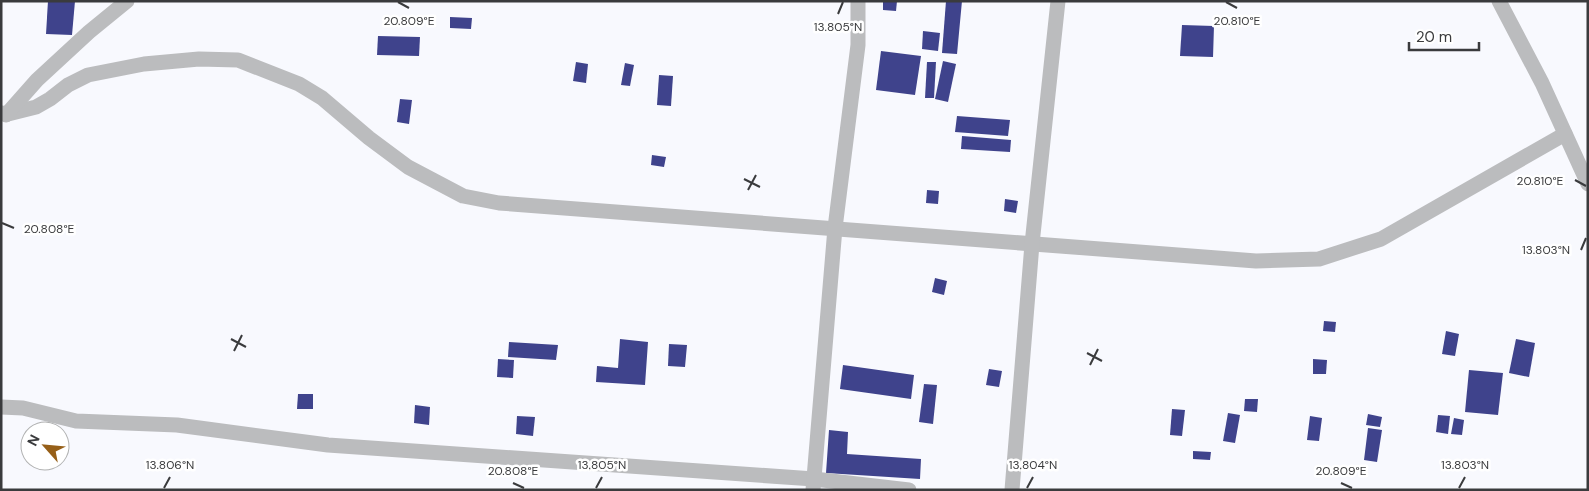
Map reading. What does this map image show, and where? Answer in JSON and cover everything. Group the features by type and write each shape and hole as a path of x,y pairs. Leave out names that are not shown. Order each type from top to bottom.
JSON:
{"street":[{"path":"3,115 37,80 89,32 127,1"},
{"path":"814,484 835,228 858,45 858,1"},
{"path":"1012,490 1032,244 1058,1"},
{"path":"1499,1 1542,83 1588,184"},
{"path":"3,115 36,107 68,85 88,75 144,64 199,59 238,60 292,81 322,98 368,138 408,166 463,196 499,203 1256,261 1319,259 1381,239 1565,134"},
{"path":"1,407 23,408 76,421 178,425 328,445 909,490"}],"building":[{"path":"48,1 75,1 72,35 46,34"},
{"path":"883,1 897,1 896,11 883,10"},
{"path":"946,1 962,1 957,54 942,53"},
{"path":"450,17 472,18 471,29 450,28"},
{"path":"1182,25 1214,26 1213,57 1180,56"},
{"path":"923,31 940,33 938,51 922,49"},
{"path":"378,36 420,37 419,56 377,55"},
{"path":"881,51 921,56 915,95 876,90"},
{"path":"943,61 956,64 948,102 935,99"},
{"path":"576,62 588,64 586,83 573,81"},
{"path":"927,62 936,62 934,98 925,98"},
{"path":"625,63 634,65 630,86 621,85"},
{"path":"659,75 673,76 671,106 657,105"},
{"path":"400,99 412,100 409,124 397,122"},
{"path":"957,116 1010,120 1008,136 955,132"},
{"path":"962,136 1011,140 1010,152 961,149"},
{"path":"652,155 666,157 664,167 651,165"},
{"path":"927,190 939,191 938,204 926,203"},
{"path":"1005,199 1018,201 1016,213 1004,211"},
{"path":"935,278 947,281 944,295 932,292"},
{"path":"1324,321 1336,322 1335,332 1323,331"},
{"path":"1446,331 1459,334 1455,356 1442,354"},
{"path":"620,339 648,342 645,385 596,382 597,366 618,368"},
{"path":"1516,339 1535,343 1529,377 1509,373"},
{"path":"509,342 558,345 556,360 508,357"},
{"path":"669,344 687,345 685,367 668,366"},
{"path":"498,359 514,360 513,378 497,377"},
{"path":"1313,359 1327,360 1326,374 1313,374"},
{"path":"843,365 914,375 911,399 840,389"},
{"path":"989,369 1002,371 999,387 986,385"},
{"path":"1469,370 1503,373 1498,415 1465,412"},
{"path":"924,384 937,385 933,424 919,422"},
{"path":"298,394 313,394 313,409 297,409"},
{"path":"1245,399 1258,399 1257,412 1244,411"},
{"path":"415,405 430,407 429,425 414,423"},
{"path":"1172,409 1185,410 1182,436 1170,435"},
{"path":"1228,413 1240,415 1235,443 1223,441"},
{"path":"1368,414 1382,417 1380,427 1366,425"},
{"path":"1438,415 1450,416 1448,434 1436,432"},
{"path":"517,416 535,417 533,436 516,434"},
{"path":"1310,416 1322,418 1319,441 1307,440"},
{"path":"1454,418 1464,420 1462,435 1451,434"},
{"path":"1368,428 1382,430 1377,462 1364,460"},
{"path":"829,430 848,432 847,454 921,459 920,479 826,473"},
{"path":"1193,451 1211,452 1210,460 1193,459"}]}
